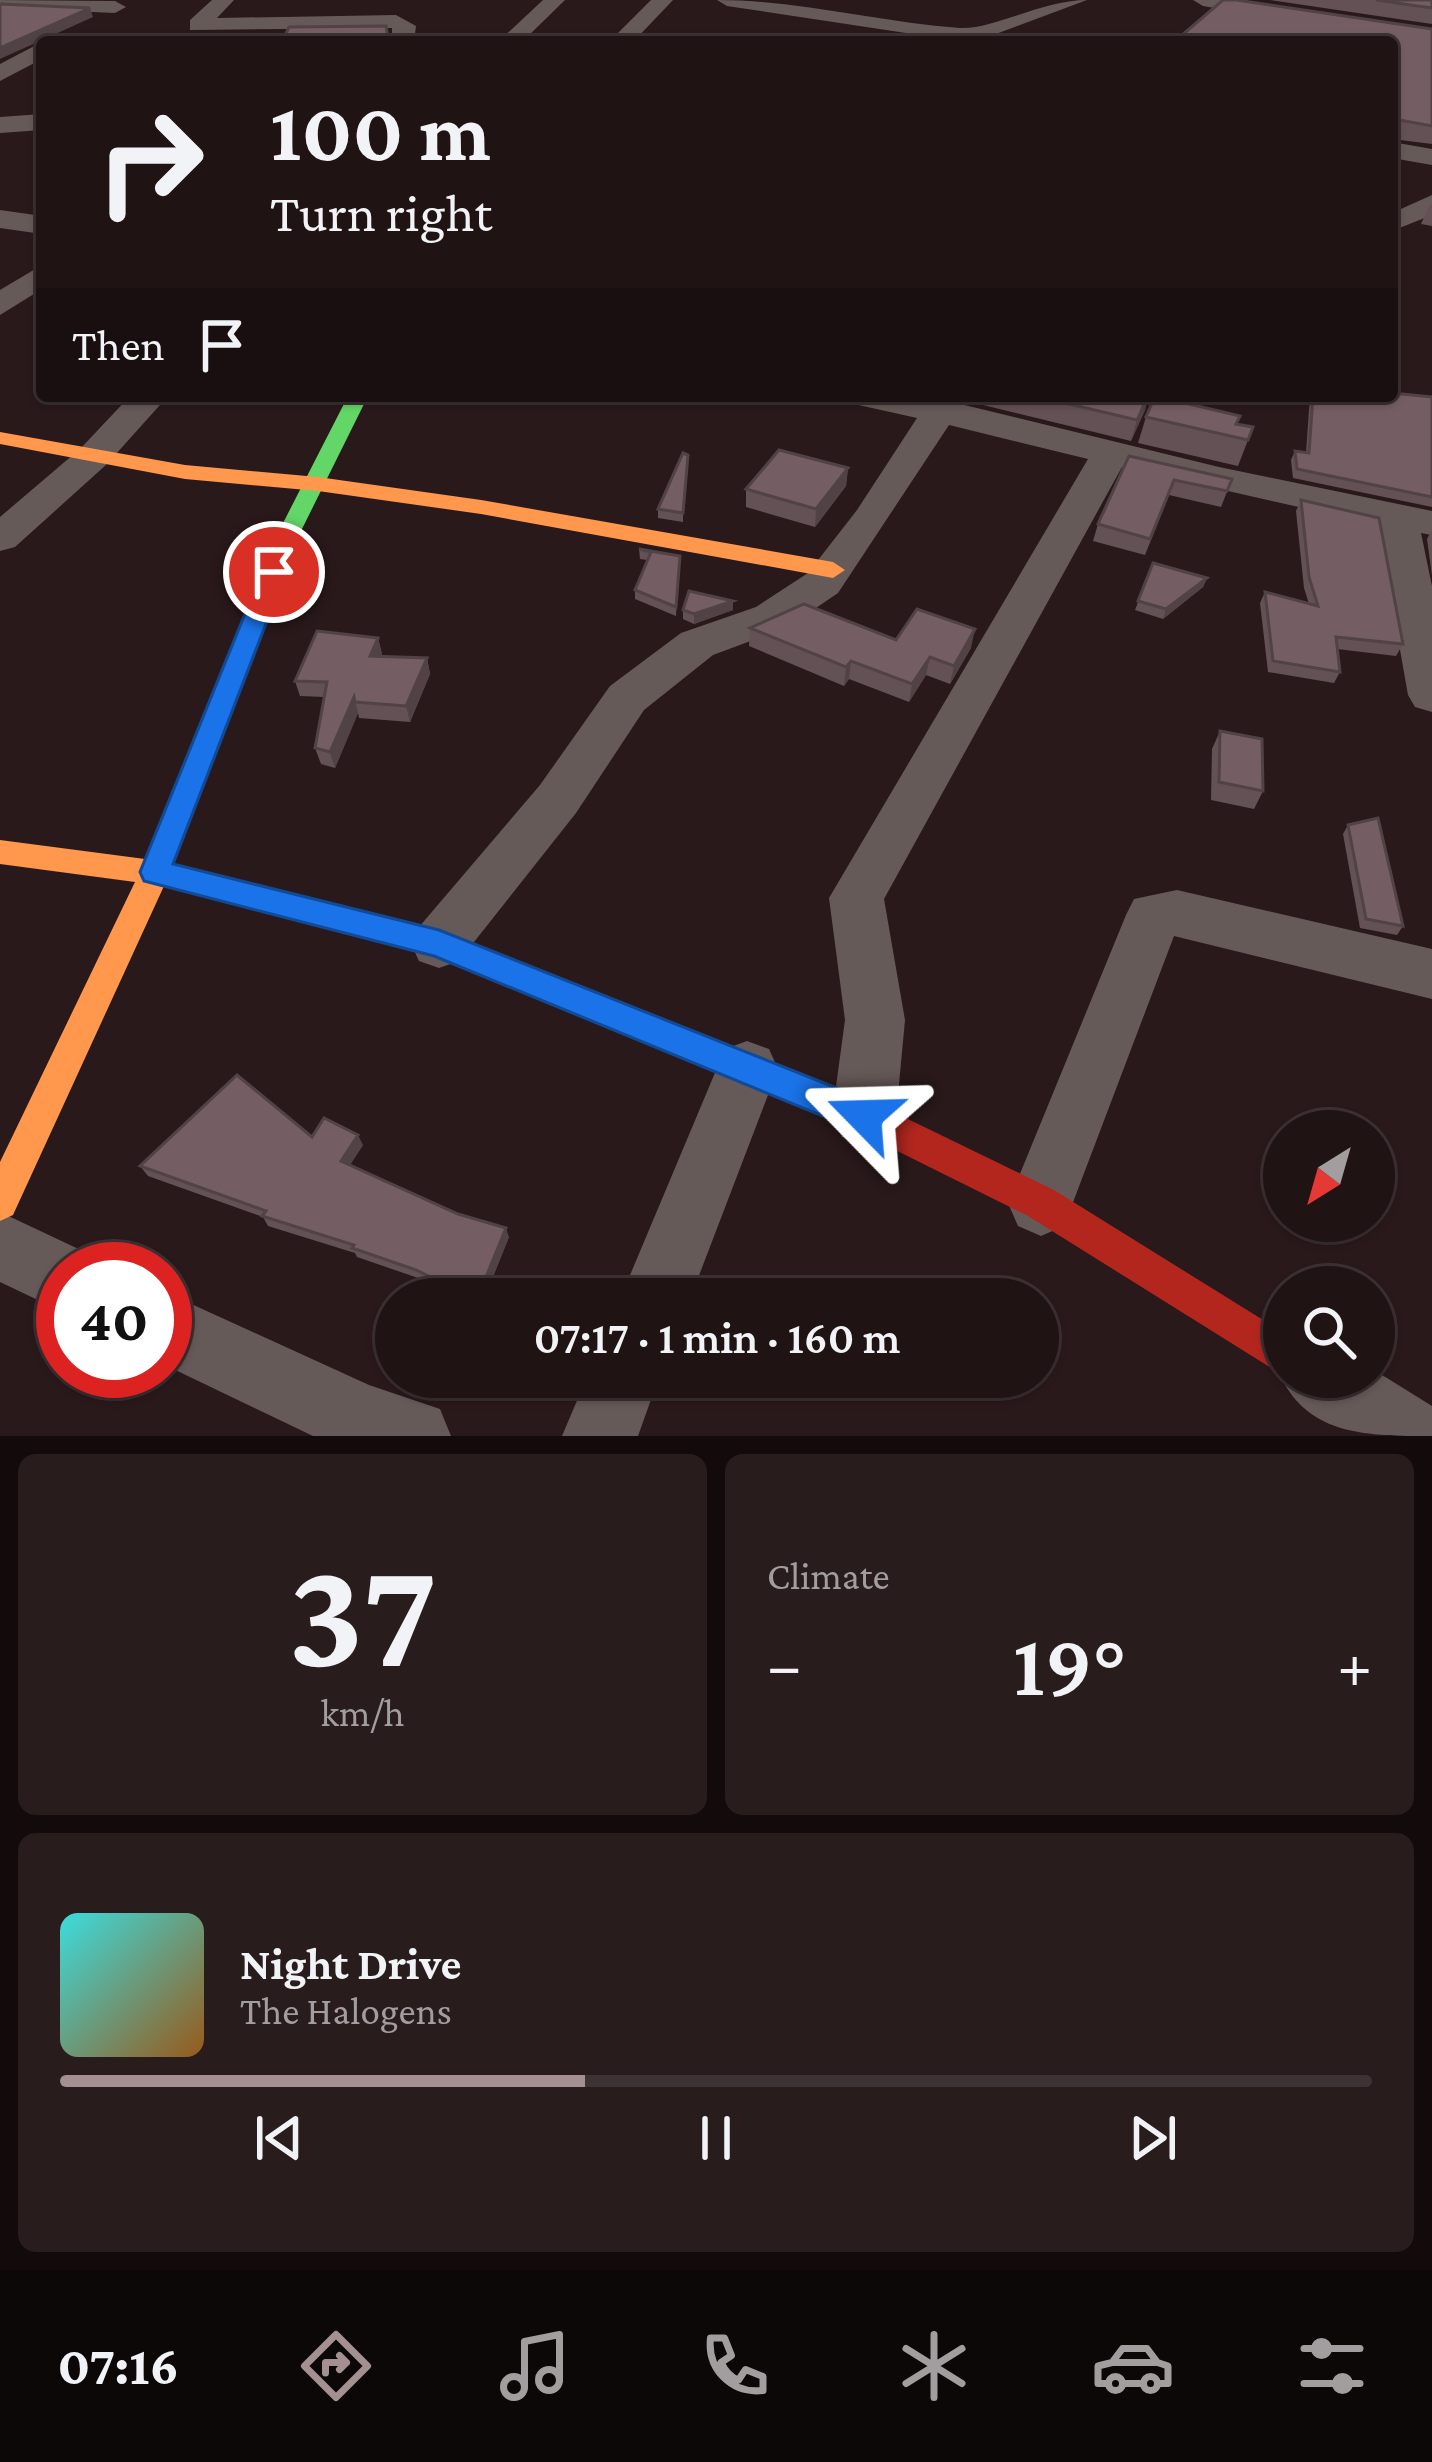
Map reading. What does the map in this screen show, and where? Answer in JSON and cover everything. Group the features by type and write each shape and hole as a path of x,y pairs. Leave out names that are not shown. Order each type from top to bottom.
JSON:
{"street":[{"path":"224,0 198,25 395,21 405,26 404,36"},
{"path":"279,36 305,0"},
{"path":"516,36 556,0"},
{"path":"626,36 663,0"},
{"path":"728,0 941,36"},
{"path":"1203,0 1309,17"},
{"path":"967,36 1063,1"},
{"path":"0,2 121,4"},
{"path":"0,17 30,2"},
{"path":"65,36 121,4"},
{"path":"0,74 36,53"},
{"path":"0,124 36,122"},
{"path":"1398,151 1432,157"},
{"path":"1398,221 1432,204"},
{"path":"0,220 36,224"},
{"path":"0,304 24,278"},
{"path":"0,538 94,456 144,402"},
{"path":"0,1202 155,872 291,529 318,484 355,402"},
{"path":"1007,425 1030,402"},
{"path":"439,944 558,799 627,698 697,644 772,617 823,583 873,516 929,404 1246,488 1414,520 1432,695"},
{"path":"0,438 184,472 318,484 481,507 832,570"},
{"path":"864,1116 875,1020 856,898 1112,451"},
{"path":"0,852 155,872 439,944 864,1116 1041,1203 1263,1343"},
{"path":"1041,1203 1154,915 1177,913 1432,974"},
{"path":"663,1278 748,1069"},
{"path":"0,1246 36,1264"},
{"path":"192,1341 361,1420 413,1436"},
{"path":"600,1436 615,1398"},
{"path":"1350,1398 1411,1436"}],"building":[{"path":"1223,0 1432,29 1432,126 1398,121 1398,36 1181,36"},
{"path":"1376,0 1432,0 1432,8"},
{"path":"0,4 90,8 0,48"},
{"path":"386,26 388,36 285,36 289,27"},
{"path":"1398,394 1432,397 1432,497 1297,469 1295,451 1309,453 1313,402 1398,402"},
{"path":"1060,402 1145,402 1137,420"},
{"path":"1152,402 1180,402 1240,416 1236,424 1253,427 1248,440 1146,417"},
{"path":"779,450 848,468 816,509 746,489"},
{"path":"683,453 688,455 683,513 658,509"},
{"path":"1129,456 1232,479 1227,491 1174,480 1150,539 1098,524"},
{"path":"1301,500 1379,518 1403,644 1336,637 1340,672 1273,661 1265,592 1318,606 1309,577"},
{"path":"639,549 680,556 676,607 635,590 651,552"},
{"path":"1153,563 1207,578 1166,609 1138,601"},
{"path":"689,591 733,601 694,614 683,610"},
{"path":"804,604 896,640 917,609 975,629 954,666 930,657 912,684 851,661 846,667 750,628"},
{"path":"317,631 378,638 370,656 427,658 406,706 355,702 354,697 330,752 315,748 327,682 295,681"},
{"path":"1220,731 1262,739 1263,791 1219,782"},
{"path":"1378,818 1403,926 1366,919 1348,825"},
{"path":"237,1075 312,1137 324,1118 358,1135 341,1161 458,1214 506,1228 486,1278 433,1278 140,1166"}],"traffic: fast":[{"path":"259,610 291,529 355,402"}],"traffic: slow":[{"path":"0,438 185,472 318,484 481,507 833,570"},
{"path":"0,1202 155,872 259,610"},
{"path":"0,852 155,872 439,944 663,1035"}],"traffic: jam":[{"path":"663,1035 864,1116 1041,1203 1263,1343"}],"route":[{"path":"274,572 155,872 439,944 864,1116"}]}
